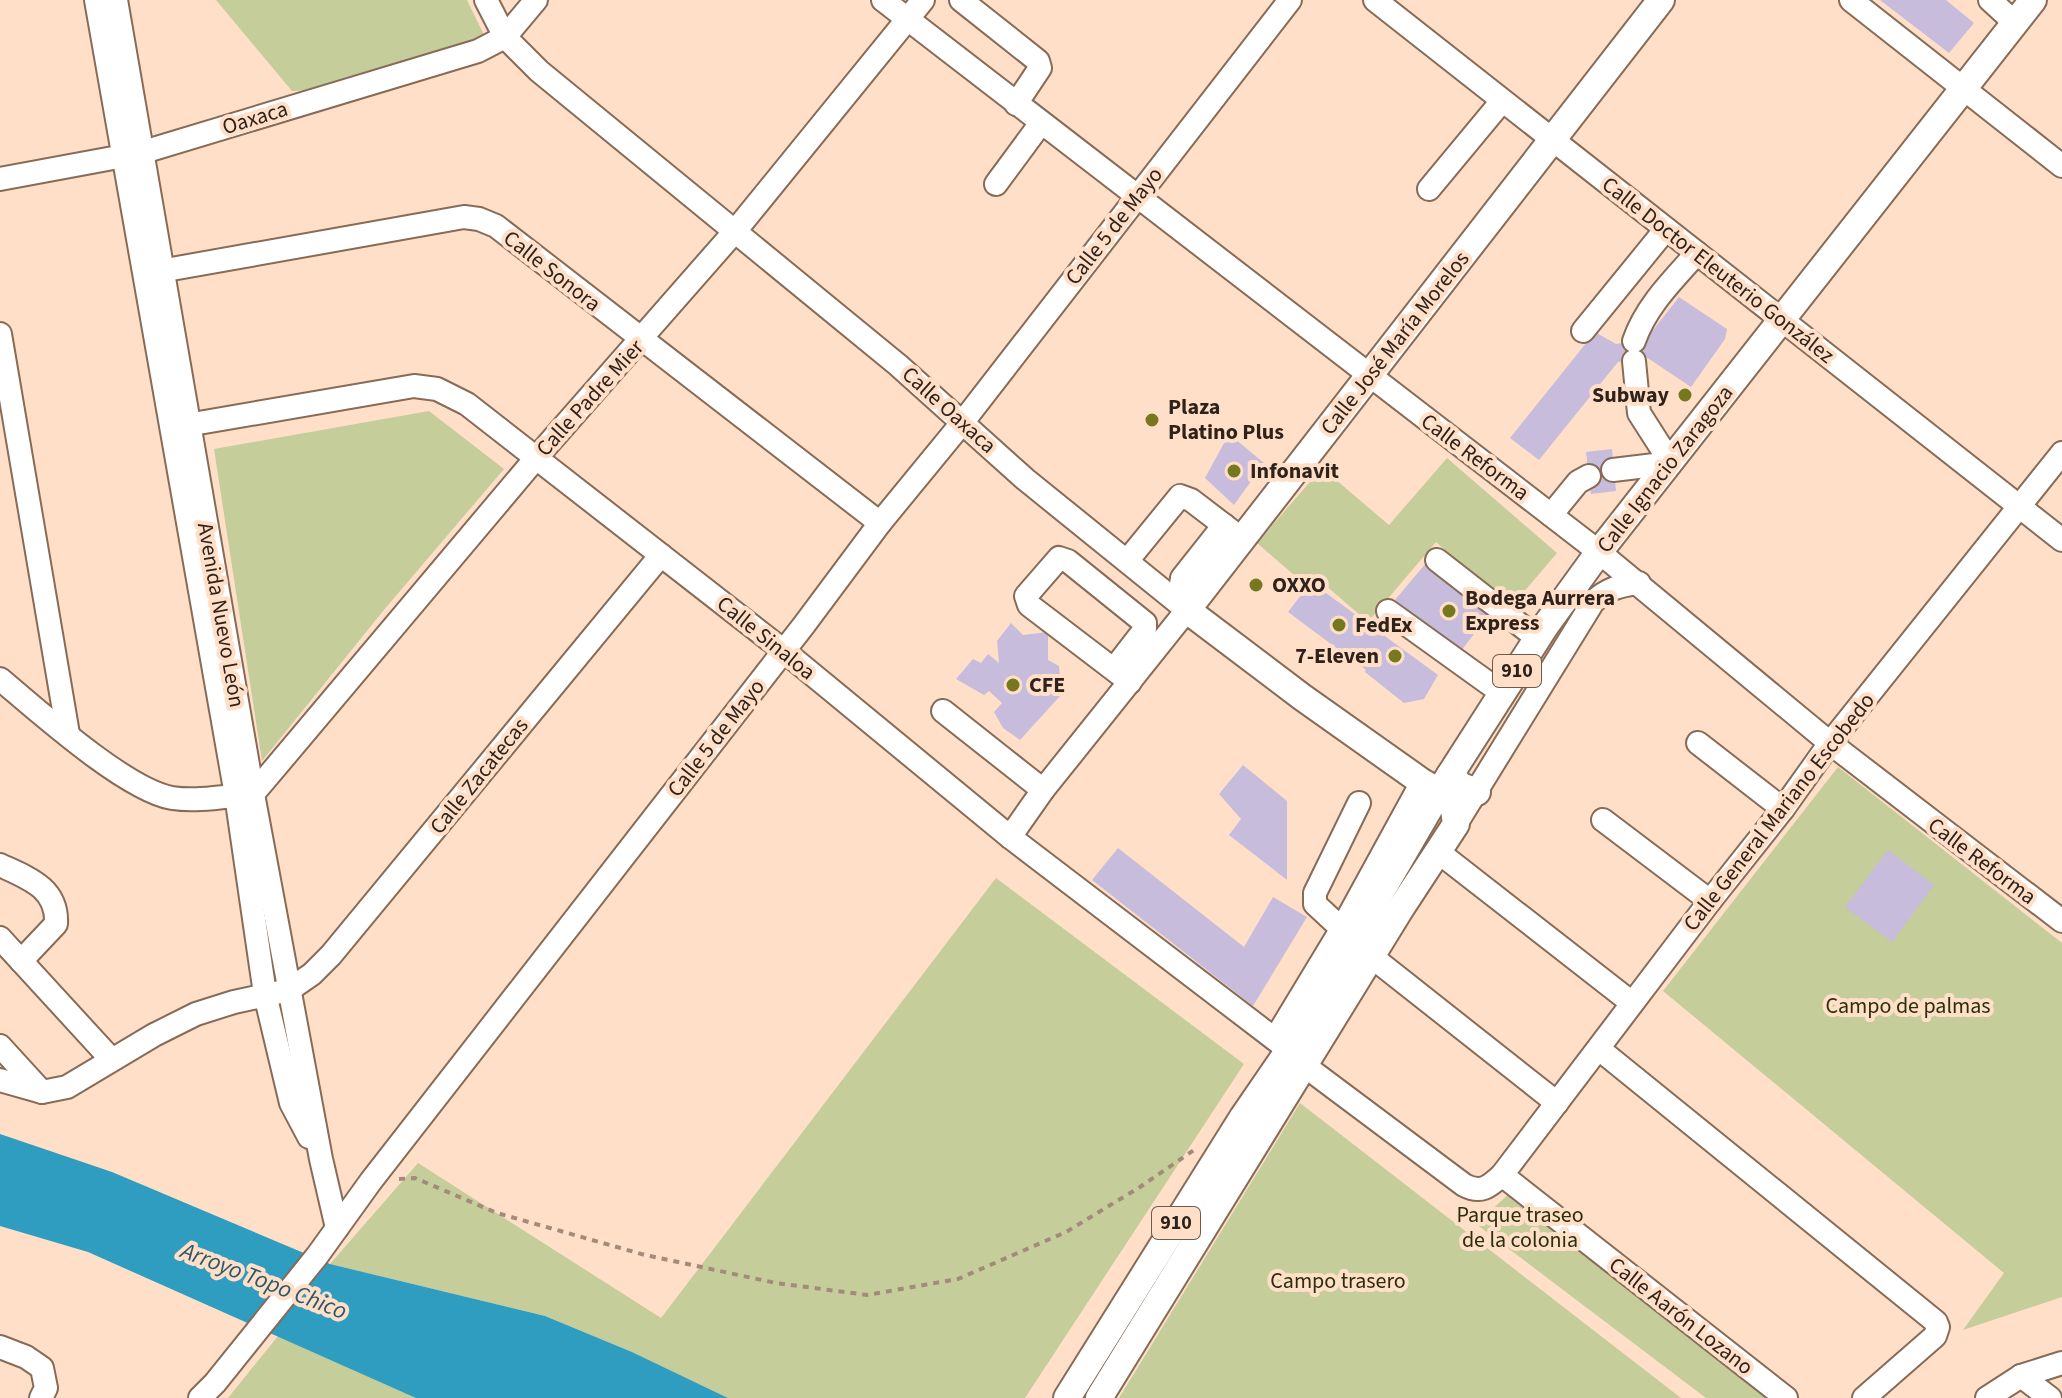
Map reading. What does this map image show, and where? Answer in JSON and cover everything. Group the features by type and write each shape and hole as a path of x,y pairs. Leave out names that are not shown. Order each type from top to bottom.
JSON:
{"main road":[{"name":"Calle José María Morelos","path":"1187,610 1233,532 1370,377 1661,0"},
{"name":"Calle Ignacio Zaragoza","path":"1290,1052 1346,935 1437,783 1502,693 1537,638 1599,552 2033,0"},
{"name":"Calle Oaxaca","path":"1187,610 1437,783 1477,792"},
{"path":"1437,783 1453,803 1456,824"},
{"name":"Calle Ignacio Zaragoza","path":"1372,957 1456,824"},
{"name":"910","path":"1067,1398 1243,1117 1290,1052 1372,957"},
{"name":"910","path":"1099,1398 1290,1052"}],"street":[{"path":"96,0 111,32"},
{"name":"Avenida Nuevo León","path":"116,0 111,32 244,794 289,990 337,1228"},
{"name":"Calle Oaxaca","path":"486,0 505,37 539,71 736,230 1187,610"},
{"path":"505,37 536,0"},
{"name":"Calle Reforma","path":"883,0 1639,583 1830,743 2062,921"},
{"name":"Calle Padre Mier","path":"244,794 736,230 923,0"},
{"path":"961,0 1038,61 1040,68 1016,104"},
{"name":"Calle 5 de Mayo","path":"200,1398 317,1256 371,1181 880,523 962,423 1290,0"},
{"name":"Calle Doctor Eleuterio González","path":"1375,0 2062,540"},
{"path":"1851,0 2062,166"},
{"path":"1990,0 2015,23"},
{"name":"Oaxaca","path":"0,179 132,154 478,51 505,37"},
{"path":"1429,189 1502,101"},
{"path":"996,184 1041,123"},
{"name":"Calle Sonora","path":"153,272 464,217 479,219 496,226 880,523"},
{"path":"1583,331 1666,229"},
{"path":"1613,470 1671,463 1639,413 1634,351 1640,322 1697,253"},
{"path":"0,336 68,734"},
{"name":"Calle Sinaloa","path":"182,429 423,386 437,389 467,404 784,651 1010,837 1290,1052"},
{"name":"Calle General Mariano Escobedo","path":"1502,1175 1783,809 1830,743 2062,453"},
{"path":"1551,515 1567,494 1589,476"},
{"path":"1119,601 1180,496 1191,500 1233,532"},
{"path":"1068,561 1092,533"},
{"name":"Calle Zacatecas","path":"289,990 312,974 331,955 661,555"},
{"path":"1059,558 1068,561 1142,619 1145,629 1122,675 1026,601 1026,596 1054,561 1059,558"},
{"path":"1437,560 1537,638"},
{"name":"Calle Ignacio Zaragoza","path":"1456,824 1593,602 1603,592 1615,587 1639,583"},
{"name":"Calle José María Morelos","path":"1010,837 1122,675 1187,610"},
{"path":"1388,611 1502,693"},
{"path":"804,625 801,650 814,676"},
{"path":"0,679 145,790 173,798 244,794 265,994 291,1103 321,1159"},
{"path":"943,711 1043,790"},
{"path":"1698,743 1783,809"},
{"path":"1359,803 1313,899 1323,914 1372,957 1557,1103"},
{"path":"1603,820 1710,901"},
{"path":"1437,851 1632,1003"},
{"path":"0,865 39,884 53,902 57,913 56,924 21,961"},
{"path":"0,938 111,1059"},
{"path":"0,1080 42,1092 67,1087 111,1059 196,1014 289,990"},
{"path":"0,1046 42,1092"},
{"path":"1599,1049 1932,1318 1938,1327 1935,1336 1864,1398"},
{"path":"1290,1052 1464,1185 1482,1190 1502,1175"},
{"name":"Calle Aarón Lozano","path":"1502,1175 1786,1398"},
{"path":"0,1347 26,1357 42,1368 46,1388 41,1398"},
{"path":"1987,1398 2021,1376 2062,1363"},
{"path":"2021,1376 2050,1398"}],"path":[{"path":"371,1181 415,1178 497,1213 645,1255 776,1283 867,1295 958,1279 1066,1232 1206,1142"}],"green space":[{"path":"216,0 467,0 484,35 476,45 309,90 292,91"},
{"path":"429,411 504,469 383,611 262,761 214,449"},
{"path":"1447,458 1557,553 1511,607 1436,542 1368,622 1317,578 1302,582 1257,543 1322,468 1389,525"},
{"name":"Campo de palmas","path":"1838,767 2062,943 2062,1297 1963,1330 2004,1273 1663,991"},
{"path":"996,878 1244,1064 1025,1398 728,1398 632,1352 545,1316 330,1264 418,1163 661,1318"},
{"name":"Campo trasero","path":"1300,1103 1681,1398 1119,1398"},
{"name":"Parque traseo de la colonia","path":"1512,1191 1766,1398 1706,1398 1476,1224"},
{"path":"278,1336 427,1398 228,1398"}],"water":[{"name":"Arroyo Topo Chico","path":"0,1134 112,1172 330,1264 545,1316 632,1352 728,1398 416,1398 88,1252 0,1226"}],"building":[{"path":"1880,0 1946,0 1974,23 1949,53"},
{"path":"1679,297 1727,329 1725,339 1691,387 1646,357 1618,362 1539,460 1510,438 1595,332 1616,344 1646,339"},
{"name":"Infonavit","path":"1229,434 1264,463 1234,505 1205,478"},
{"path":"1612,449 1616,491 1591,494 1586,452"},
{"name":"Bodega Aurrera Express","path":"1426,563 1505,623 1495,632 1483,622 1461,651 1395,600"},
{"path":"1311,582 1438,675 1424,699 1404,703 1366,670 1288,612"},
{"name":"CFE","path":"1011,623 1023,635 1048,632 1048,660 1059,666 1061,695 1020,740 1003,728 994,712 1002,703 989,691 984,695 956,679 973,659 981,663 988,654 999,663 997,641"},
{"path":"1243,765 1287,801 1287,880 1229,835 1241,819 1219,794"},
{"path":"1118,848 1244,947 1273,897 1307,917 1253,1006 1092,880"},
{"path":"1888,850 1934,885 1892,942 1845,907"}],"place":[{"name":"Subway","path":"1685,395"},
{"name":"Plaza Platino Plus","path":"1152,420"},
{"name":"Infonavit","path":"1234,471"},
{"name":"OXXO","path":"1256,585"},
{"name":"Bodega Aurrera Express","path":"1449,611"},
{"name":"FedEx","path":"1339,625"},
{"name":"7-Eleven","path":"1395,656"},
{"name":"CFE","path":"1013,685"}]}
